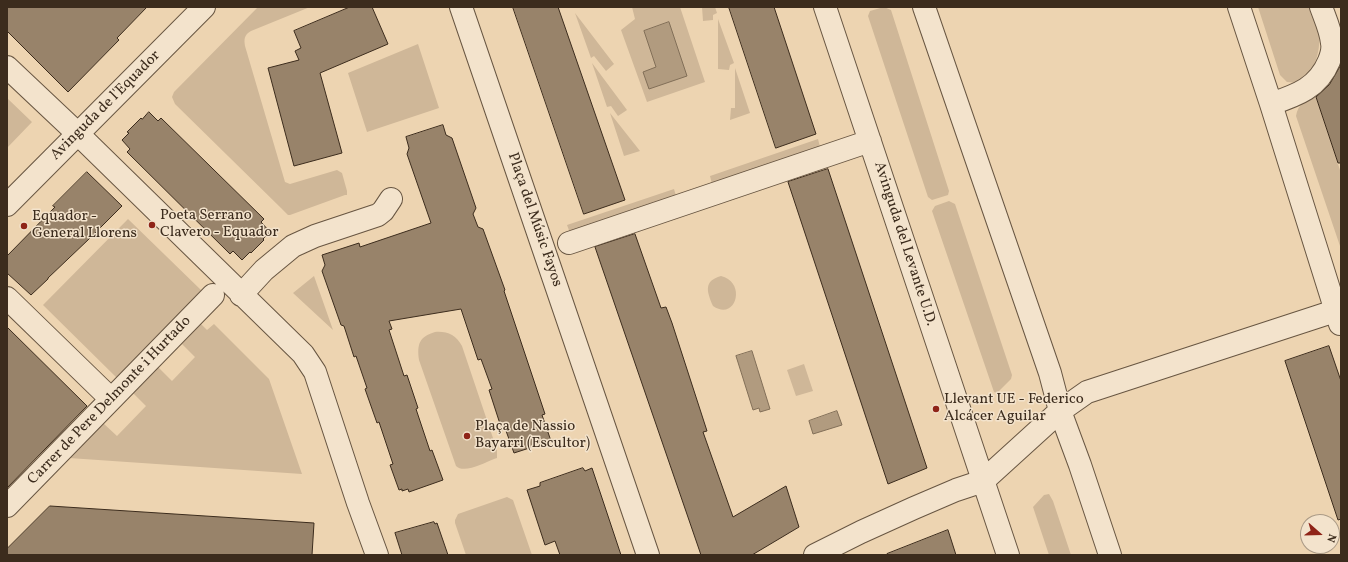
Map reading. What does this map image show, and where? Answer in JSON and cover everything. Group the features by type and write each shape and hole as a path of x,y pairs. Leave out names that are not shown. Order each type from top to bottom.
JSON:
{"street":[{"name":"Avinguda de l'Equador","path":"7,205 204,7"},
{"name":"Plaça del Músic Fayos","path":"461,7 648,555"},
{"name":"Avinguda del Levante U.D.","path":"825,7 1008,555"},
{"path":"924,7 1050,373 1060,411 1110,555"},
{"path":"815,555 861,532 956,490 983,481 1060,411 1087,392 1339,315 1239,7"},
{"path":"1271,104 1295,95 1312,86 1325,71 1337,42 1321,7"},
{"path":"7,67 78,134 302,354 315,372 358,503 377,555"},
{"path":"569,243 870,140"},
{"path":"241,295 264,270 293,246 315,236 378,215 383,211 391,199"},
{"name":"Carrer de Pere Delmonte i Hurtado","path":"7,506 213,295"},
{"path":"7,298 111,399"}],"shaded area":[{"path":"258,7 310,7 251,31 247,34 245,39 245,46 285,182 290,184 337,170 342,173 347,191 347,195 290,215 288,215 175,104 172,97 174,92"},
{"path":"632,7 680,7 705,82 647,102 621,30 635,19"},
{"path":"702,7 715,7 717,13 713,15 713,20 703,21"},
{"path":"884,7 891,10 949,191 948,195 932,200 928,197 868,16 870,11"},
{"path":"1258,7 1310,7 1315,16 1318,27 1319,48 1312,69 1302,79 1295,82 1287,82 1280,75"},
{"path":"575,13 614,64 606,71 594,56 591,58"},
{"path":"718,19 734,63 730,65 729,70 718,69"},
{"path":"669,22 687,76 649,89 643,72 656,67 644,31"},
{"path":"418,44 439,108 367,132 348,73"},
{"path":"592,63 627,110 618,116 611,106 607,107"},
{"path":"735,68 750,113 730,120 731,108 735,108"},
{"path":"1315,95 1341,173 1341,249 1296,116 1298,108 1305,101"},
{"path":"7,98 32,122 7,148"},
{"path":"610,113 640,151 624,156"},
{"path":"818,139 820,147 712,184 710,176"},
{"path":"674,189 676,196 570,233 567,225"},
{"path":"949,201 955,204 1012,375 1011,379 997,393 994,392 932,211 935,206"},
{"path":"128,219 202,291 117,378 43,305"},
{"path":"314,276 333,330 293,293"},
{"path":"721,276 729,280 734,285 736,292 732,305 728,309 721,310 713,306 708,288 711,281"},
{"path":"201,324 207,330 214,324 269,379 302,474 69,458 103,423 117,436 146,406 133,393 158,367 172,381 195,357 182,344"},
{"path":"435,332 451,334 462,346 497,450 497,458 474,467 464,469 456,466 419,360 418,350 420,342 425,336"},
{"path":"752,351 770,409 760,412 759,408 753,410 736,356"},
{"path":"804,364 813,391 796,396 787,370"},
{"path":"837,411 842,425 813,434 809,421"},
{"path":"1049,494 1053,501 1071,555 1049,555 1033,507 1044,495"},
{"path":"507,497 513,500 532,555 466,555 455,523 458,514"}],"building":[{"path":"7,7 147,7 117,38 119,40 68,92 7,31"},
{"path":"350,7 372,7 388,44 320,73 342,153 294,166 268,68 299,60 295,51 301,48 294,31"},
{"path":"513,7 558,7 625,200 584,214"},
{"path":"729,7 774,7 816,134 776,148"},
{"path":"1341,65 1341,163 1338,163 1316,97 1329,85"},
{"path":"149,112 158,121 161,118 264,219 261,222 270,232 251,253 250,252 242,260 233,251 230,254 127,152 130,149 122,140 129,133 127,132"},
{"path":"443,125 446,135 452,138 476,208 473,214 478,227 483,229 505,290 504,291 545,414 542,415 551,441 514,453 505,428 502,430 489,390 492,389 481,359 478,360 461,309 389,321 392,329 389,330 404,376 407,375 418,408 416,409 430,451 432,450 443,480 409,492 408,489 402,491 402,489 399,490 390,465 393,464 379,422 377,423 365,389 367,388 356,356 354,357 344,326 341,325 322,271 325,265 322,255 359,243 360,247 431,223 407,154 409,148 406,137"},
{"path":"828,169 927,468 888,484 788,182"},
{"path":"87,172 122,206 31,295 7,273 7,256"},
{"path":"635,234 661,308 666,307 672,323 707,431 703,432 733,517 786,486 799,527 752,555 701,555 595,247"},
{"path":"7,327 87,406 7,488"},
{"path":"1329,346 1341,381 1341,519 1340,514 1336,514 1285,361"},
{"path":"583,468 585,471 592,468 621,555 560,555 555,541 545,545 527,490 540,486 540,483"},
{"path":"50,506 314,523 312,555 7,555 7,549"},
{"path":"434,522 435,524 437,523 448,555 402,555 395,533"},
{"path":"948,530 956,555 887,555 887,554"}],"place":[{"name":"Poeta Serrano Clavero - Equador","path":"152,225"},
{"name":"Equador - General Llorens","path":"24,226"},
{"name":"Llevant UE - Federico Alcácer Aguilar","path":"936,409"},
{"name":"Plaça de Nassio Bayarri (Escultor)","path":"467,436"}]}
